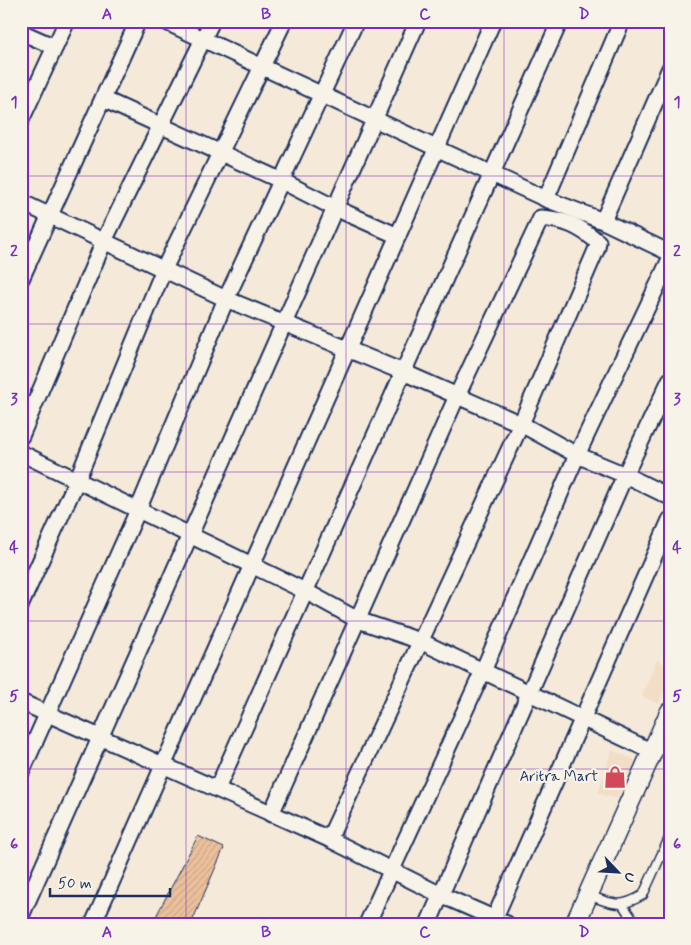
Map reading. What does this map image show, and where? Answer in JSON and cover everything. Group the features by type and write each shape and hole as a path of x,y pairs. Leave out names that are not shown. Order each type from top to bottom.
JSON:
{"street":[{"path":"21,120 67,21"},
{"path":"21,279 138,21"},
{"path":"164,21 546,199 603,221 670,253"},
{"path":"21,436 104,241 212,21"},
{"path":"21,604 77,480 164,269 284,21"},
{"path":"21,773 138,510 226,299 356,21"},
{"path":"21,916 418,21"},
{"path":"93,924 493,21"},
{"path":"216,789 560,21"},
{"path":"546,199 622,21"},
{"path":"21,32 55,47"},
{"path":"603,221 670,68"},
{"path":"103,100 398,236"},
{"path":"21,202 226,299 403,372 520,424 576,455 625,475 670,497"},
{"path":"271,814 457,396 540,218 558,219 582,229 598,242 597,248 520,424 329,839"},
{"path":"367,924 483,672 576,455 670,259"},
{"path":"428,924 625,475 670,380"},
{"path":"21,453 305,591 358,620 420,641 652,752"},
{"path":"21,702 329,839 498,922 582,719 670,520"},
{"path":"575,924 670,712"}],"lane":[{"path":"587,895 613,904 622,904 643,895 670,836"},
{"path":"622,904 636,924"}],"shaded area":[{"path":"657,660 670,667 670,674 659,704 642,696"},
{"name":"Aritra Mart","path":"612,750 635,760 617,799 598,793"}],"building":[{"path":"198,836 224,848 191,924 152,924"}],"place":[{"name":"Aritra Mart","path":"615,777"}]}
